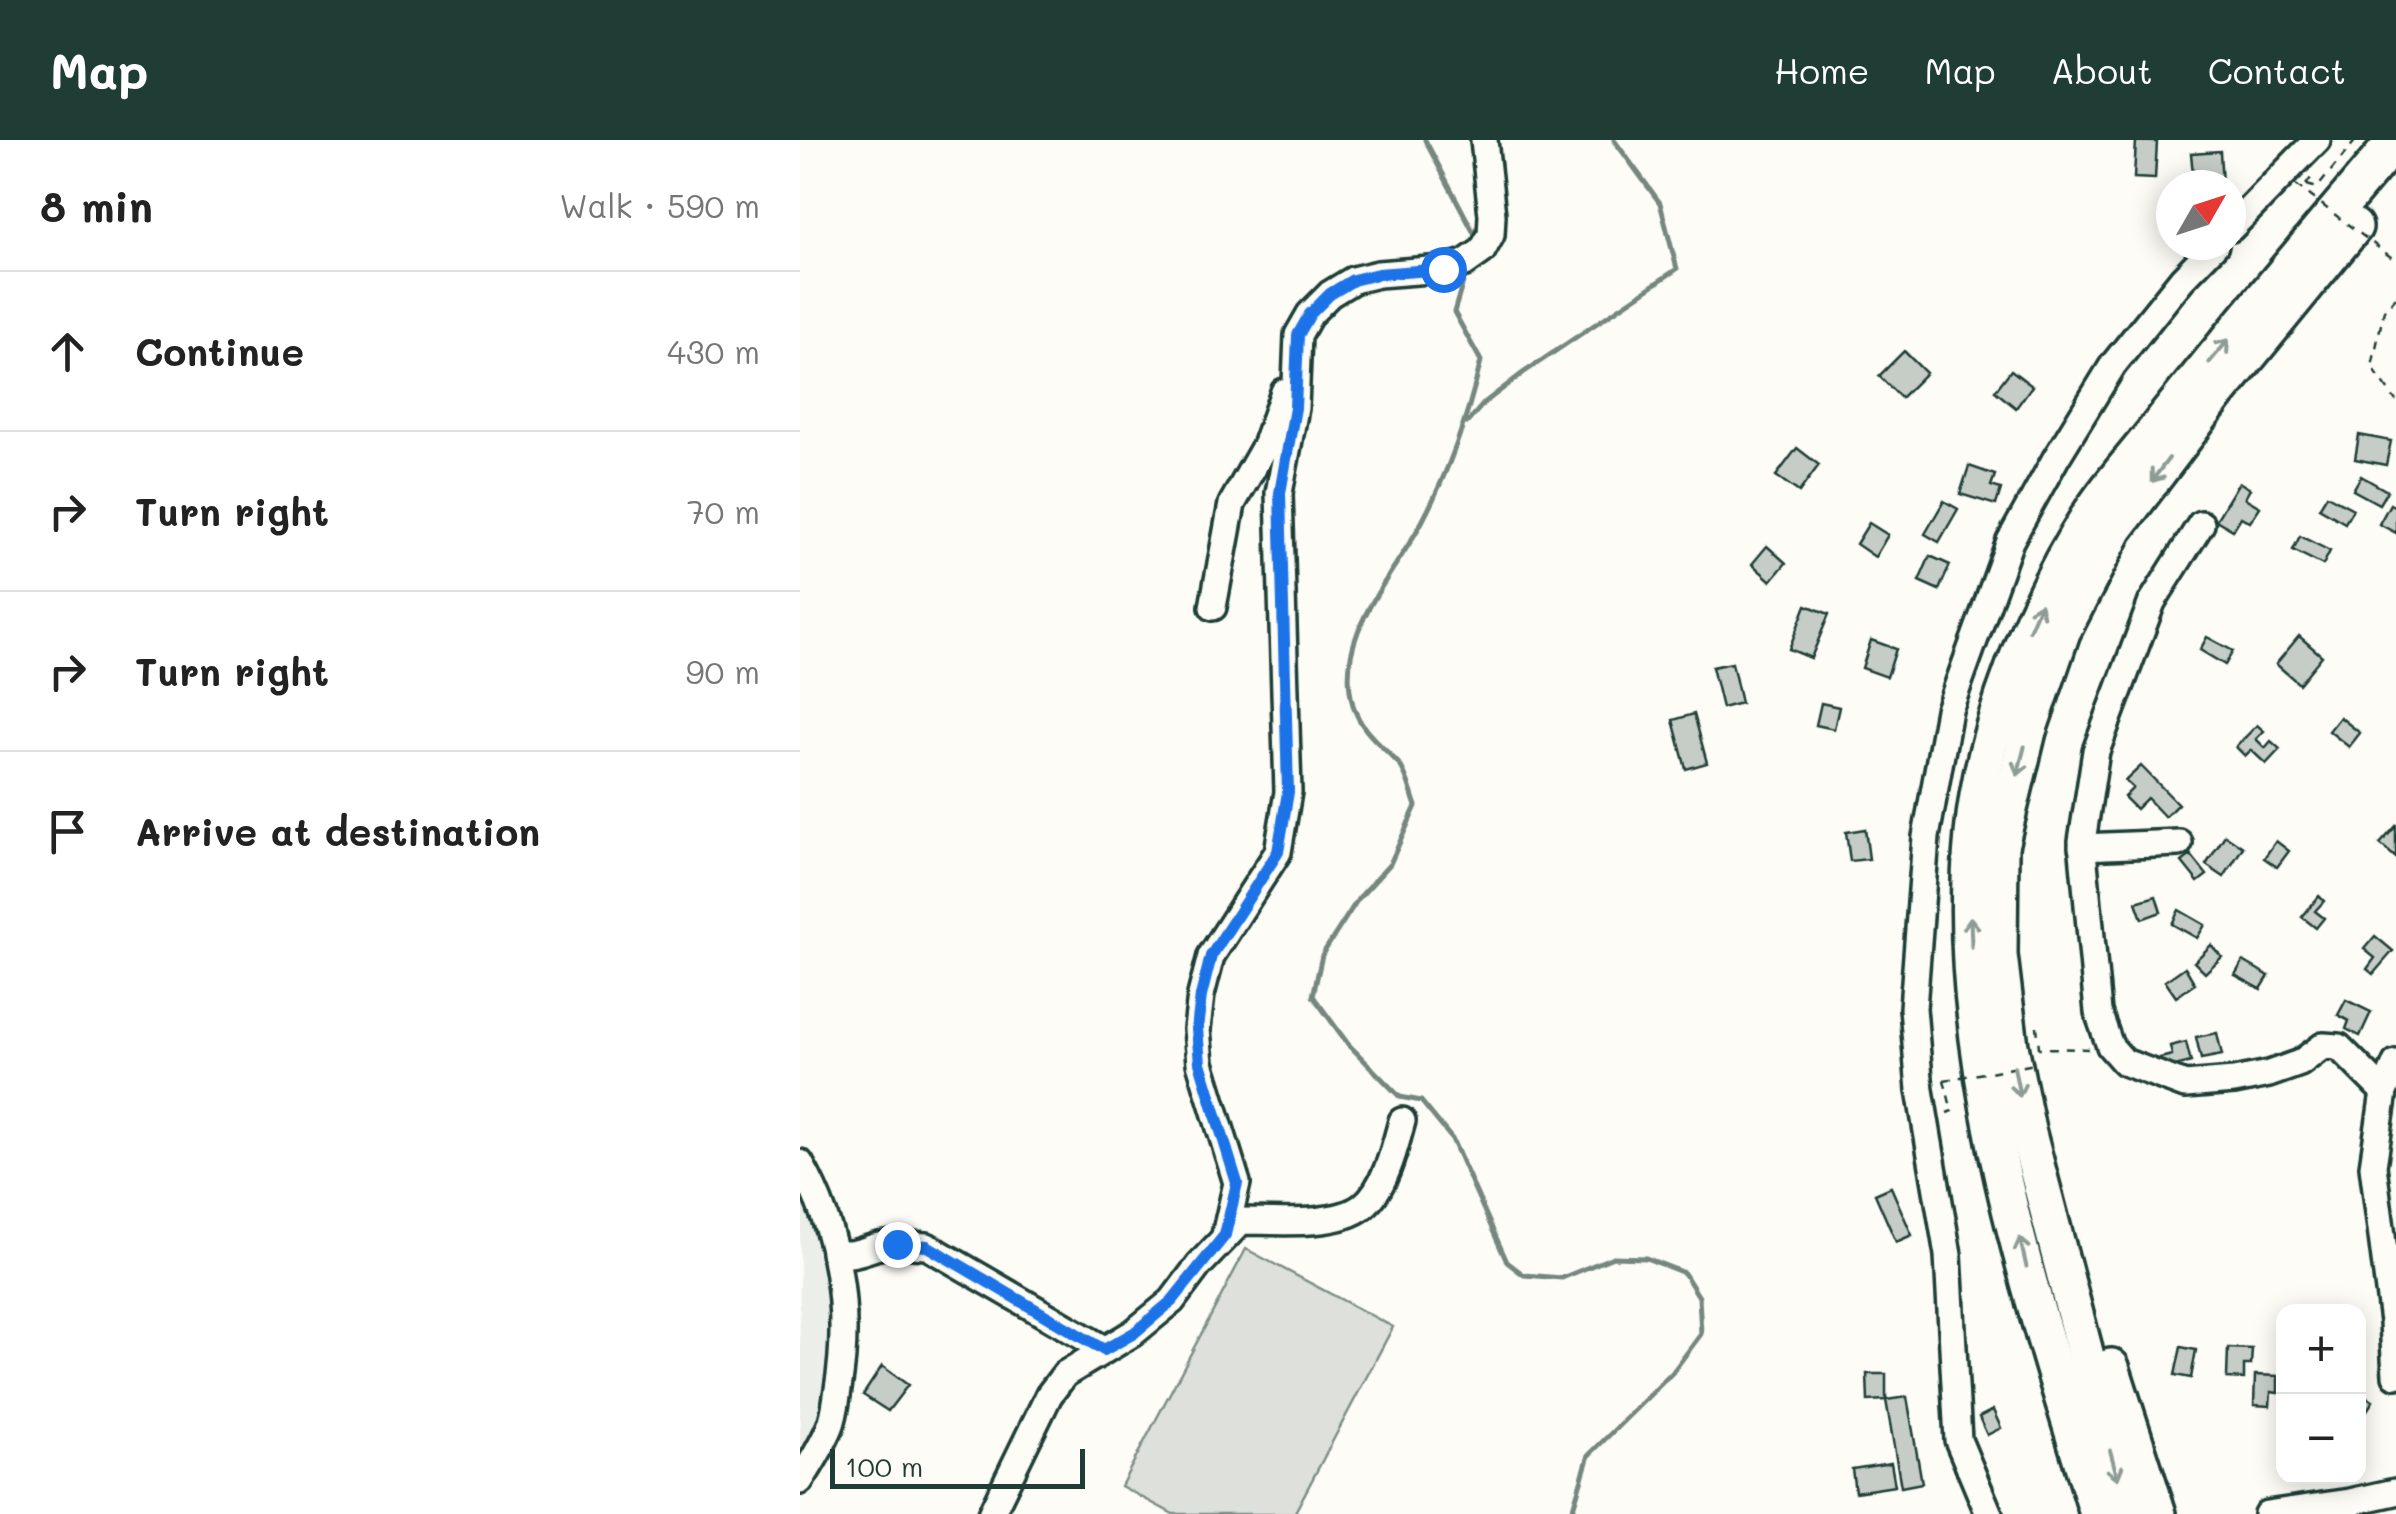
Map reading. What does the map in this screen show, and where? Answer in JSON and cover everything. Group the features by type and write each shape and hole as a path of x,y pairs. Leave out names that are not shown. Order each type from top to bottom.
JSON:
{"highway":[{"path":"2078,1514 2038,1316 1980,1074 1970,926 1973,832 1991,738 2035,614 2092,512 2209,363 2396,140"},
{"path":"2127,1514 2027,1130 2010,1046 1999,955 2000,846 2028,732 2062,632 2116,529 2218,393 2396,176"},
{"path":"2027,1130 2121,1396 2158,1514"},
{"path":"2038,1316 2098,1514"}],"street":[{"path":"1225,1235 1237,1183 1207,1092 1197,1029 1211,956 1278,852 1284,829 1288,792 1280,493 1295,408 1298,335 1302,323 1330,294 1353,280 1443,269 1464,264 1482,251 1491,235 1492,216 1484,140"},
{"path":"2246,212 2316,140"},
{"path":"1990,1514 1958,1440 1948,1255 1920,1090 1912,1008 1926,837 1949,710 2010,541 2113,365 2201,260"},
{"path":"1213,608 1222,542 1232,504 1265,446 1296,364"},
{"path":"2200,524 2152,602 2096,751 2082,848 2098,1012 2110,1046 2124,1062 2185,1084 2269,1074 2300,1063 2323,1046 2340,1047 2384,1092"},
{"path":"2082,848 2180,843"},
{"path":"2396,1063 2384,1092 2373,1166 2394,1308 2396,1376"},
{"path":"992,1514 1049,1395 1065,1374 1134,1333 1172,1301 1241,1221 1341,1217 1364,1206 1379,1184 1402,1122"},
{"path":"800,1163 816,1191 845,1310 832,1424 800,1481"},
{"path":"834,1254 853,1256 897,1244 927,1246 1104,1350"},
{"path":"2393,1514 2396,1479"},
{"path":"2266,1514 2395,1492"}],"path":[{"path":"2306,184 2317,188 2356,140"},
{"path":"2296,185 2396,261"},
{"path":"2396,297 2384,310 2372,367 2396,401"},
{"path":"2039,1048 2080,1050 2110,1046"},
{"path":"1944,1080 2034,1064"}],"shaded area":[{"path":"800,1190 822,1260 830,1321 828,1378 820,1415 800,1458"},
{"path":"1246,1249 1393,1327 1294,1514 1173,1514 1121,1486"}],"building":[{"path":"2136,141 2157,142 2155,179 2134,178"},
{"path":"2220,151 2221,170 2193,170 2191,153"},
{"path":"1904,351 1926,373 1901,398 1879,376"},
{"path":"2011,370 2032,386 2016,408 1995,391"},
{"path":"2359,435 2391,441 2386,465 2355,459"},
{"path":"1797,448 1819,465 1799,492 1776,476"},
{"path":"1969,466 1995,475 1991,486 2001,489 1996,505 1960,494"},
{"path":"2361,476 2387,491 2379,504 2353,490"},
{"path":"2239,482 2250,489 2245,498 2260,507 2250,522 2241,517 2233,530 2216,520"},
{"path":"2327,495 2353,509 2345,523 2319,508"},
{"path":"1944,501 1958,509 1939,542 1925,534"},
{"path":"2390,504 2396,507 2396,533 2379,524"},
{"path":"1869,523 1888,535 1875,557 1856,544"},
{"path":"2300,536 2330,551 2323,565 2293,550"},
{"path":"1767,546 1786,563 1771,581 1752,564"},
{"path":"1930,556 1950,565 1939,590 1919,581"},
{"path":"1806,605 1829,614 1811,658 1789,649"},
{"path":"2299,636 2322,656 2299,684 2276,664"},
{"path":"2207,637 2233,651 2225,665 2200,650"},
{"path":"1871,640 1896,649 1887,677 1862,668"},
{"path":"1732,663 1741,703 1722,708 1712,667"},
{"path":"1821,703 1839,707 1834,729 1816,725"},
{"path":"1694,714 1707,763 1686,769 1673,720"},
{"path":"2340,717 2360,733 2349,747 2329,731"},
{"path":"2257,725 2264,731 2256,739 2265,748 2271,741 2280,749 2266,764 2251,750 2245,756 2236,747"},
{"path":"2141,766 2178,804 2165,817 2147,798 2136,809 2124,797 2133,788 2125,781"},
{"path":"2396,826 2396,858 2380,844"},
{"path":"1865,829 1869,859 1850,861 1846,832"},
{"path":"2225,835 2243,847 2224,877 2206,865"},
{"path":"2276,841 2289,851 2277,867 2264,858"},
{"path":"2191,855 2207,875 2198,882 2182,862"},
{"path":"2156,896 2161,912 2142,919 2136,902"},
{"path":"2319,896 2324,901 2315,911 2324,918 2316,928 2302,917"},
{"path":"2179,910 2205,925 2197,938 2172,924"},
{"path":"2375,936 2393,951 2373,974 2367,969 2375,958 2364,949"},
{"path":"2211,945 2222,957 2205,973 2194,962"},
{"path":"2243,961 2269,976 2261,989 2235,975"},
{"path":"2185,967 2195,984 2176,997 2165,981"},
{"path":"2346,1000 2371,1012 2360,1036 2346,1029 2349,1021 2338,1015"},
{"path":"2217,1033 2222,1055 2201,1059 2196,1037"},
{"path":"2186,1042 2191,1062 2163,1069 2160,1058 2172,1055 2170,1046"},
{"path":"1891,1187 1912,1235 1896,1242 1875,1194"},
{"path":"2181,1347 2196,1350 2191,1378 2175,1375"},
{"path":"2228,1348 2252,1349 2251,1365 2244,1365 2244,1379 2227,1378"},
{"path":"882,1366 908,1385 888,1411 863,1395"},
{"path":"1867,1374 1886,1374 1886,1400 1868,1401"},
{"path":"2255,1375 2276,1376 2276,1393 2271,1392 2270,1406 2254,1405"},
{"path":"1907,1397 1922,1483 1901,1487 1886,1400"},
{"path":"1993,1410 2001,1428 1987,1435 1979,1417"},
{"path":"1891,1463 1895,1486 1855,1492 1852,1469"}],"waterway":[{"path":"1425,140 1475,235 1475,243"},
{"path":"1467,423 1484,403 1523,373 1677,269 1660,203 1614,140"},
{"path":"1466,272 1454,312 1481,361 1470,402 1433,499 1370,607 1351,654 1353,705 1366,730 1402,768 1416,806 1390,864 1358,899 1322,955 1313,996 1348,1044 1400,1097 1421,1101 1452,1139 1507,1262 1524,1275 1562,1278 1613,1257 1646,1258 1684,1273 1699,1297 1701,1334 1672,1373 1589,1455 1573,1508 1567,1514"}],"route":[{"path":"897,1244 927,1246 1104,1350 1134,1333 1172,1301 1225,1235 1237,1183 1207,1092 1197,1029 1211,956 1278,852 1284,829 1288,792 1280,493 1295,408 1298,335 1302,323 1330,294 1353,280 1443,269"}]}
